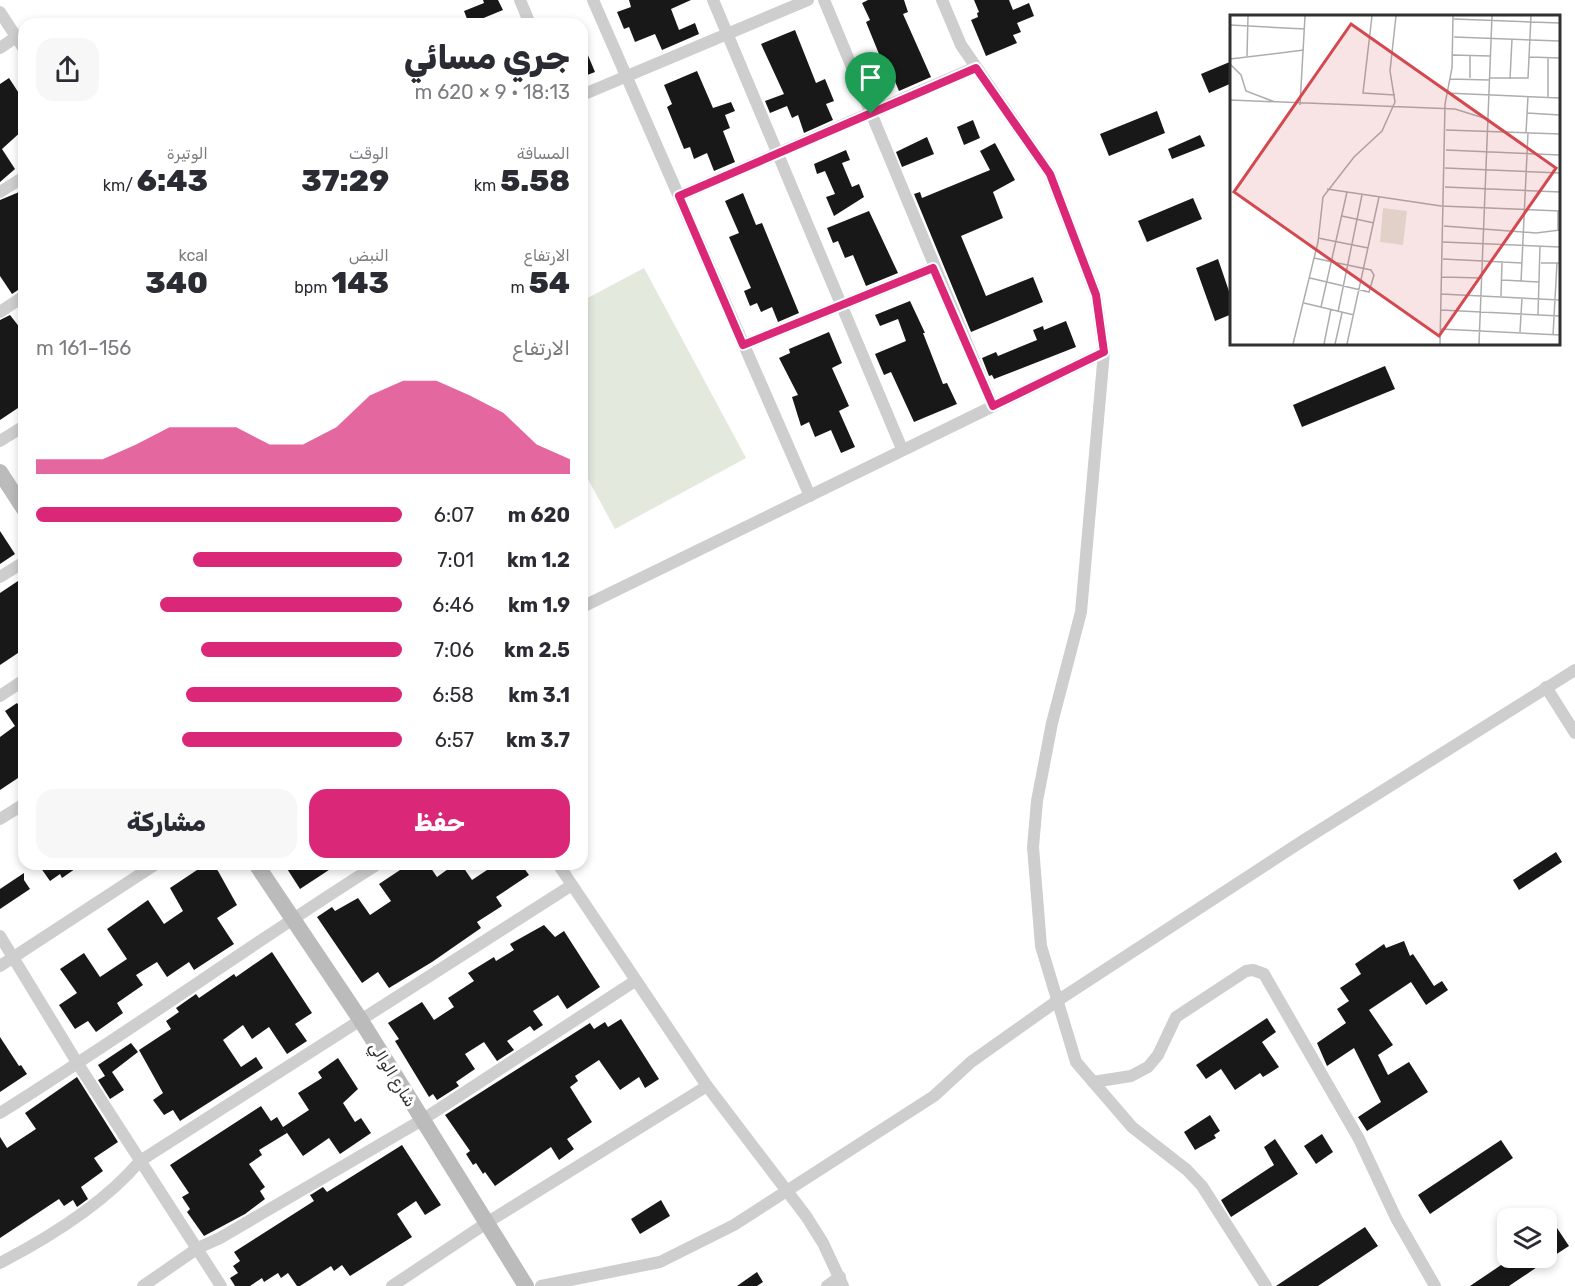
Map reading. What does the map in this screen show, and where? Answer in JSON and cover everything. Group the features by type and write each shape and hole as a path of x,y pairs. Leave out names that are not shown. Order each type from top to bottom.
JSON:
{"main road":[{"path":"0,472 18,500"},
{"name":"شارع الوالي","path":"260,870 360,1019 526,1286"}],"street":[{"path":"520,0 528,18"},
{"path":"593,0 810,495"},
{"path":"713,0 902,449"},
{"path":"588,91 808,0"},
{"path":"824,0 933,268 993,406"},
{"path":"942,0 961,45 1050,174 1096,295 1104,352 1081,612 1052,723 1037,801 1033,847 1041,946 1076,1062 1132,1127 1187,1170 1202,1186 1266,1286"},
{"path":"0,12 18,41"},
{"path":"0,48 16,38"},
{"path":"679,196 976,68"},
{"path":"0,192 18,181"},
{"path":"743,345 933,268"},
{"path":"0,312 18,300"},
{"path":"588,604 1104,352"},
{"path":"0,441 18,430"},
{"path":"0,577 18,566"},
{"path":"541,1286 660,1262 734,1225 784,1190 934,1096 971,1062 1057,1001 1575,670"},
{"path":"0,696 18,684"},
{"path":"1546,687 1575,733"},
{"path":"0,819 18,808"},
{"path":"0,966 147,870"},
{"path":"0,1113 78,1064 292,918 368,870"},
{"path":"562,870 706,1086 812,1225 842,1282 827,1286"},
{"path":"0,1263 25,1250 120,1185 140,1161 572,885"},
{"path":"0,936 78,1064 221,1286"},
{"path":"1093,1082 1131,1076 1148,1067 1158,1055 1176,1017 1246,971 1253,970 1264,974 1359,1139 1396,1218 1434,1286"},
{"path":"143,1286 198,1248 220,1238 422,1120 635,981"},
{"path":"392,1286 488,1222 706,1086"}],"shaded area":[{"path":"644,268 746,458 615,529 588,479 588,298"}],"building":[{"path":"483,0 498,0 503,10 484,18 467,18 464,11 484,3"},
{"path":"629,0 691,0 671,9 679,30 695,23 699,34 662,50 655,34 635,42 629,27 624,29 617,12 631,7"},
{"path":"868,0 904,0 908,12 903,14 931,77 899,91 889,67 868,75 862,62 879,54 866,22 870,20 862,3"},
{"path":"974,0 1009,0 1013,10 1029,3 1034,16 1017,23 1021,32 1013,35 1017,43 986,56 971,20 978,17 979,12"},
{"path":"795,30 816,83 825,79 834,101 826,104 833,120 804,133 798,115 792,118 787,106 770,113 765,101 784,94 761,44"},
{"path":"588,55 595,72 588,75"},
{"path":"1230,62 1230,84 1209,93 1201,74"},
{"path":"697,71 713,108 731,102 735,111 725,115 730,128 723,131 735,162 714,171 707,153 694,159 690,147 684,149 667,107 672,104 664,85"},
{"path":"9,78 18,92 18,134 2,149 15,169 0,182 0,84"},
{"path":"1157,111 1165,133 1109,156 1100,134"},
{"path":"973,120 980,138 964,145 957,127"},
{"path":"1200,135 1205,146 1172,159 1168,149"},
{"path":"927,137 934,154 902,167 896,152"},
{"path":"995,143 1015,180 993,192 1003,218 961,236 986,296 1033,277 1043,302 971,332 914,194 920,192 922,198 990,170 980,151"},
{"path":"846,150 850,160 842,163 852,187 859,184 864,197 834,216 826,197 835,194 825,171 817,174 814,164"},
{"path":"18,192 18,290 12,294 0,276 0,200"},
{"path":"743,193 756,225 762,223 799,313 778,322 772,307 761,312 757,303 750,306 744,291 751,288 729,237 739,233 725,201"},
{"path":"1193,198 1202,219 1147,242 1138,221"},
{"path":"869,211 898,273 866,286 853,255 845,258 838,241 833,243 827,228"},
{"path":"1218,259 1230,294 1230,315 1215,321 1196,268"},
{"path":"910,301 925,333 923,333 943,384 947,383 957,404 914,422 891,372 884,375 875,354 906,341 898,319 880,326 875,315"},
{"path":"10,315 18,325 18,408 0,420 0,320"},
{"path":"1066,321 1076,347 994,379 992,375 989,376 982,358 996,352 998,356 1037,340 1033,330 1043,326 1044,330"},
{"path":"829,332 842,363 832,368 849,406 839,411 855,447 841,453 831,430 815,437 809,422 801,426 792,397 798,395 779,358 790,353 789,349"},
{"path":"1385,366 1395,389 1302,427 1293,405"},
{"path":"0,531 15,554 0,564"},
{"path":"18,581 18,653 0,665 0,593"},
{"path":"18,704 18,778 0,790 0,737 15,726 5,711"},
{"path":"1556,852 1562,862 1519,890 1513,880"},
{"path":"42,870 73,870 62,878 60,874 50,881"},
{"path":"197,870 217,870 237,905 217,918 234,944 194,970 189,962 167,977 157,962 136,975 143,985 117,1003 123,1013 96,1032 88,1021 75,1029 59,1005 77,993 60,969 84,953 100,977 127,959 107,929 148,900 164,924 183,911 170,888"},
{"path":"288,870 329,870 300,889"},
{"path":"400,870 432,870 437,877 447,870 465,870 472,880 487,870 525,870 529,875 496,897 502,906 477,922 481,928 389,988 378,972 362,983 317,917 332,907 335,911 358,898 370,915 391,901 379,884"},
{"path":"24,873 24,880 30,889 0,909 0,889"},
{"path":"544,925 555,937 564,931 600,987 567,1009 558,995 533,1011 543,1025 534,1031 530,1026 507,1041 514,1050 497,1061 484,1042 465,1054 475,1069 456,1082 459,1086 437,1100 433,1094 429,1097 395,1041 399,1039 388,1023 422,1002 434,1020 454,1007 448,998 474,981 468,973 494,957 496,961 514,950 510,944"},
{"path":"1404,941 1410,956 1413,954 1434,986 1442,981 1448,990 1426,1005 1411,982 1369,1010 1393,1045 1378,1055 1388,1075 1409,1062 1428,1092 1367,1131 1358,1117 1381,1102 1354,1048 1327,1066 1317,1043 1346,1023 1337,1009 1349,1001 1340,988 1361,974 1355,964 1384,944 1386,948"},
{"path":"272,952 312,1013 295,1024 307,1041 287,1054 269,1027 252,1039 243,1025 223,1040 241,1067 256,1057 263,1068 180,1121 173,1110 164,1115 153,1100 163,1093 139,1050 171,1029 166,1021 179,1012 176,1008 196,994 199,998 234,974 236,977"},
{"path":"1267,1018 1276,1032 1262,1042 1279,1067 1263,1077 1260,1073 1235,1090 1221,1069 1206,1079 1196,1065"},
{"path":"621,1019 659,1079 645,1088 639,1077 620,1090 599,1060 575,1076 578,1081 570,1087 592,1122 567,1139 574,1149 559,1160 551,1147 495,1186 476,1163 473,1165 466,1154 470,1151 445,1115 590,1023 594,1029 605,1022 608,1027"},
{"path":"0,1037 27,1074 0,1092"},
{"path":"131,1043 138,1052 112,1072 124,1090 110,1099 98,1080 105,1076 98,1065"},
{"path":"338,1058 358,1089 343,1103 355,1122 361,1118 371,1133 340,1154 329,1138 303,1156 283,1127 309,1110 298,1093 322,1078 318,1072"},
{"path":"77,1077 118,1142 94,1158 103,1171 81,1187 88,1199 77,1207 73,1200 64,1206 59,1199 0,1238 0,1137 7,1148 36,1129 25,1113"},
{"path":"261,1106 271,1121 277,1117 287,1133 259,1150 262,1155 249,1164 265,1187 260,1191 265,1199 245,1214 204,1236 187,1212 190,1209 182,1197 189,1193 170,1165"},
{"path":"1210,1115 1220,1131 1214,1135 1216,1138 1195,1150 1184,1132"},
{"path":"1322,1134 1333,1152 1316,1164 1304,1146"},
{"path":"1275,1139 1298,1174 1231,1217 1221,1200 1274,1165 1264,1147"},
{"path":"1501,1140 1513,1158 1430,1214 1418,1195"},
{"path":"402,1145 441,1205 425,1215 416,1201 397,1214 412,1237 350,1276 342,1265 334,1271 331,1266 300,1286 297,1286 288,1273 281,1278 278,1273 264,1282 262,1278 250,1286 235,1286 230,1278 238,1273 233,1266 240,1261 234,1252 314,1201 310,1195 323,1187 327,1192"},
{"path":"661,1200 670,1216 640,1234 631,1219"},
{"path":"1365,1227 1378,1246 1318,1286 1276,1286"},
{"path":"1557,1228 1569,1246 1557,1254"},
{"path":"1497,1268 1536,1268 1509,1286 1470,1286"},
{"path":"757,1272 763,1282 757,1286 737,1286"}],"route":[{"path":"976,68 1050,174 1096,295 1104,352 993,406 933,268 743,345 679,196 871,114 976,68"}]}
